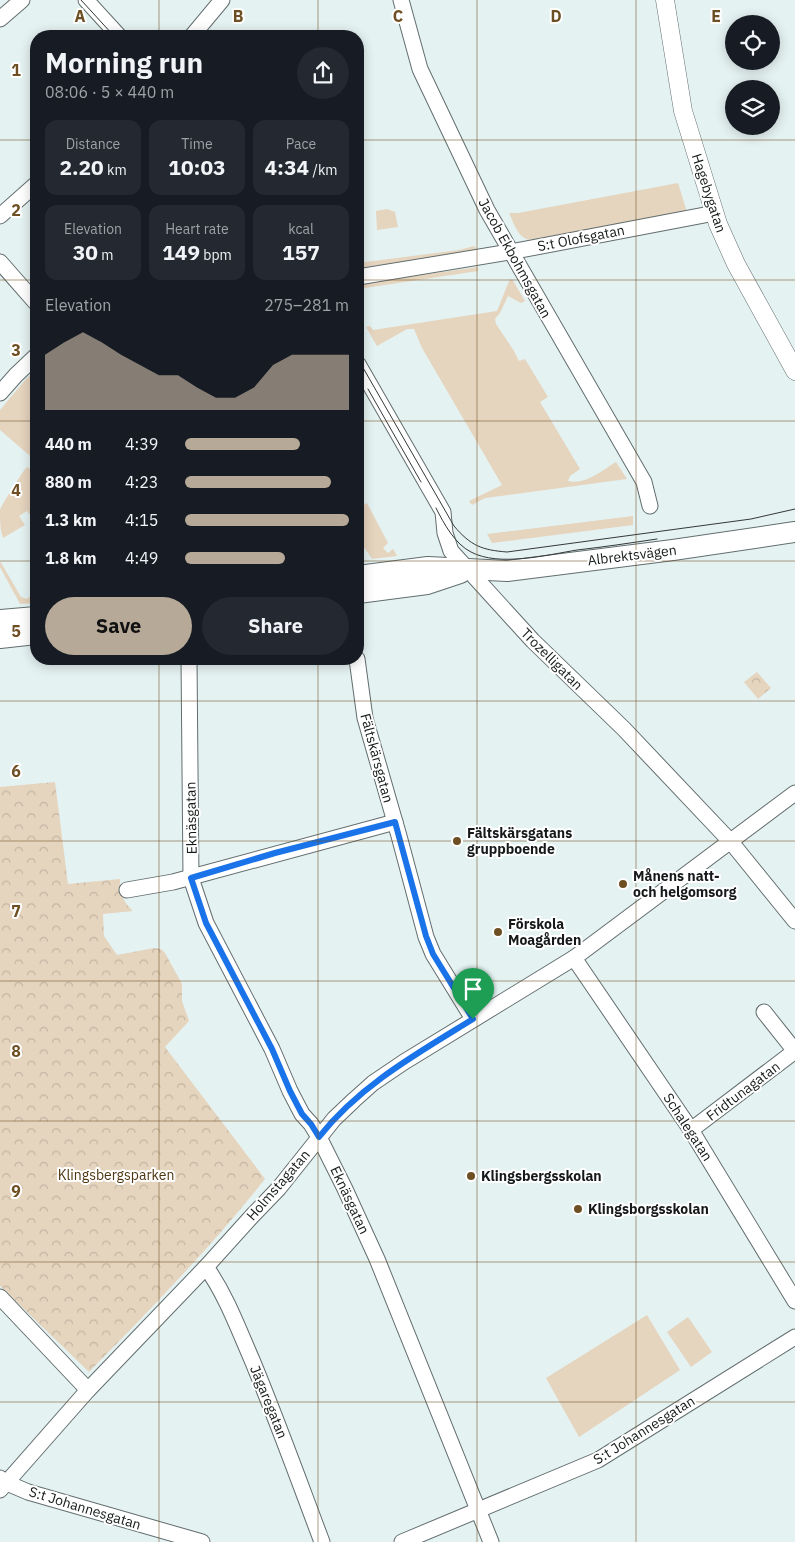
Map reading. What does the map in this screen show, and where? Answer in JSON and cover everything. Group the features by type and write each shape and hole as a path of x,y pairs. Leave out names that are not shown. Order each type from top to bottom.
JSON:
{"main road":[{"name":"Albrektsvägen","path":"364,575 425,568 494,572 666,551 795,532"},
{"name":"Albrektsvägen","path":"364,592 427,584 468,570"},
{"path":"0,620 30,618"},
{"path":"0,638 30,635"}],"street":[{"path":"0,19 22,0"},
{"path":"86,0 114,30"},
{"path":"197,30 222,0"},
{"name":"Jacob Ekbohmsgatan","path":"401,0 420,69 486,210 644,482 650,506"},
{"name":"Hagebygatan","path":"665,0 683,111 714,214 736,264 795,371"},
{"path":"0,216 30,189"},
{"name":"S:t Olofsgatan","path":"364,276 510,252 714,214"},
{"path":"0,262 30,296"},
{"path":"0,393 30,362"},
{"name":"Trozelligatan","path":"364,374 443,512 445,533 451,550 532,641 624,729 731,842 795,921"},
{"name":"Eknäsgatan","path":"189,665 191,878 206,923 272,1049 302,1114 319,1137 377,1259 491,1542"},
{"name":"Fältskärsgatan","path":"358,665 365,718 426,936 431,950 473,1019"},
{"name":"Holmstagatan","path":"2,1484 279,1188 334,1119 373,1083 473,1019 574,958 795,793"},
{"path":"127,890 191,878 275,853 395,822"},
{"name":"Schalegatan","path":"574,958 691,1130 795,1301"},
{"path":"764,1012 795,1051"},
{"name":"Fridtunagatan","path":"691,1130 795,1051"},
{"name":"Jägaregatan","path":"206,1267 219,1285 277,1418 322,1542"},
{"path":"0,1297 88,1390"},
{"name":"S:t Johannesgatan","path":"402,1542 598,1460 795,1337"},
{"name":"S:t Johannesgatan","path":"2,1484 202,1542"}],"green space":[{"path":"678,183 687,212 575,233 526,239 518,231 509,213 518,213"},
{"path":"387,209 395,212 398,227 377,230 376,211"},
{"path":"474,246 477,249 475,252 364,267 364,262 459,250"},
{"path":"478,267 478,271 364,288 364,283"},
{"path":"512,279 525,301 521,303 508,296 495,319 496,324 519,361 525,359 548,397 540,402 580,469 570,476 568,481 575,482 587,479 616,462 627,479 485,498 472,505 469,501 502,485 422,348 414,329 407,329 377,346 366,327 370,326 373,330 497,311 509,281"},
{"path":"30,375 30,456 0,430 0,410"},
{"path":"27,467 30,469 30,515 27,511 19,516 25,525 3,538 0,510"},
{"path":"367,503 388,543 383,548 388,553 393,549 397,556 372,559 364,547 364,505"},
{"path":"633,516 633,525 492,543 487,534"},
{"path":"0,561 21,597 27,599 30,597 30,603 20,604 0,567"},
{"path":"757,672 771,688 758,699 744,682"},
{"name":"Klingsbergsparken","path":"55,782 68,884 120,879 122,896 126,904 133,911 103,914 104,936 117,955 154,948 161,949 165,953 182,984 182,1001 189,1021 165,1047 265,1179 202,1254 89,1372 0,1286 0,787"},
{"path":"647,1315 680,1370 579,1437 546,1378"},
{"path":"688,1317 712,1352 691,1367 667,1332"}],"tram line":[{"path":"81,0 108,30"},
{"path":"364,369 454,526 466,538 484,548 507,552 751,519 795,509"},
{"path":"368,389 421,482"},
{"path":"436,508 446,527 460,544 471,552 495,559 538,557 657,539"}],"place":[{"name":"Fältskärsgatans gruppboende","path":"457,841"},
{"name":"Månens natt- och helgomsorg","path":"623,884"},
{"name":"Förskola Moagården","path":"498,932"},
{"name":"Klingsbergsskolan","path":"471,1176"},
{"name":"Klingsborgsskolan","path":"578,1209"}],"route":[{"path":"395,822 431,950 473,1019 373,1083 334,1119 319,1137 302,1114 272,1049 206,923 191,878 275,853 395,822"}]}
